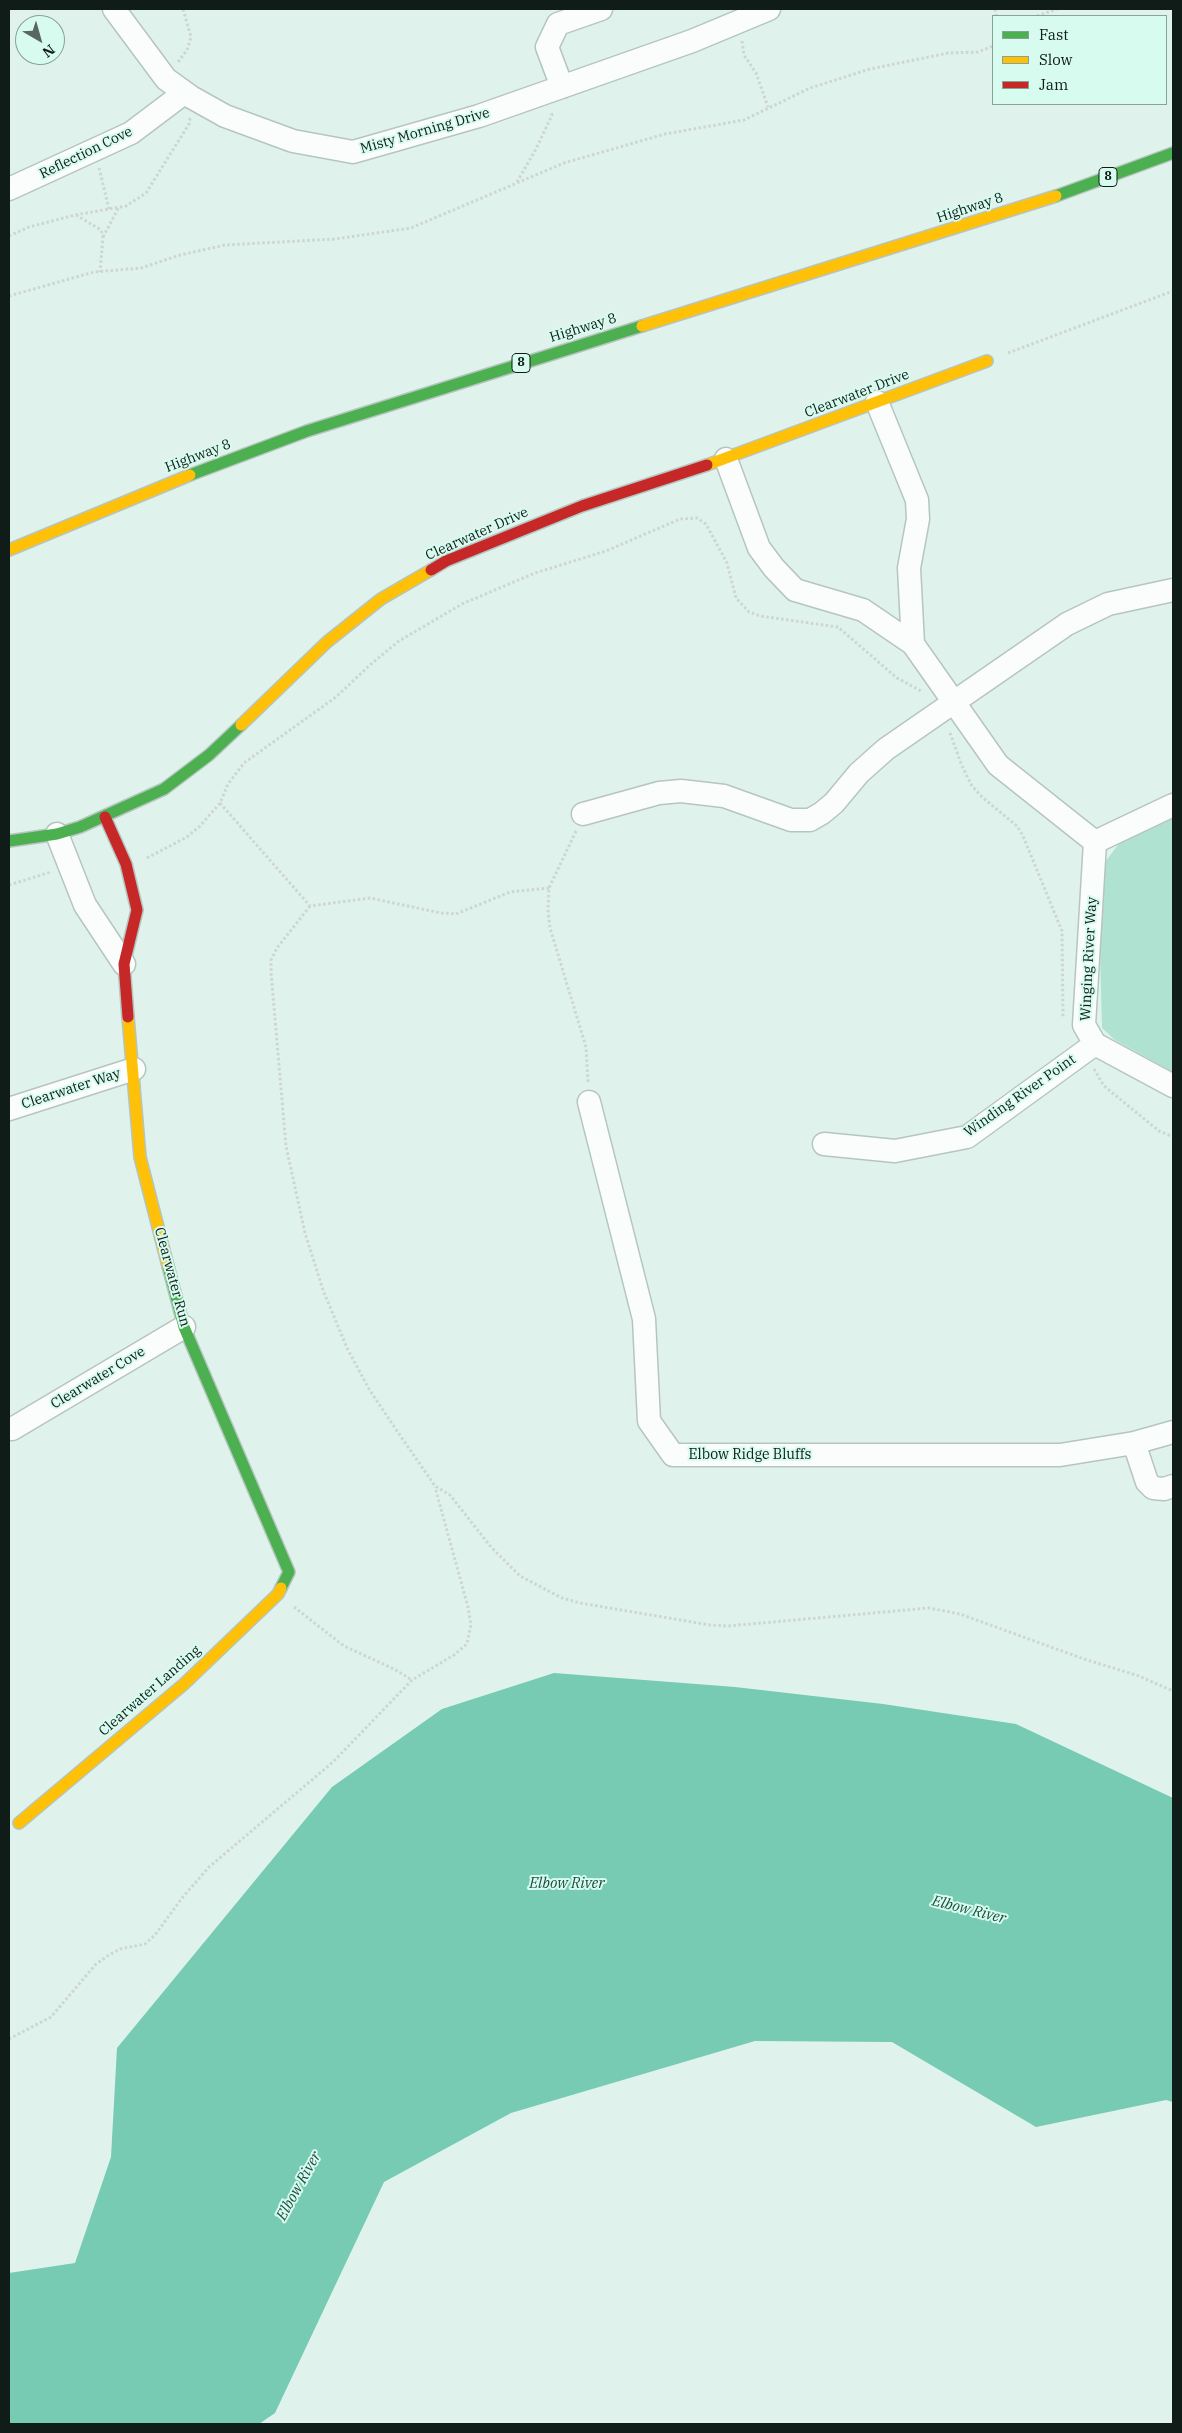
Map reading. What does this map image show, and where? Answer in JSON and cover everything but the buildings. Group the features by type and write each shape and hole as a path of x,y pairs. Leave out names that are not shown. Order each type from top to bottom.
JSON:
{"street":[{"name":"Misty Morning Drive","path":"114,9 166,79 188,95 225,116 293,141 353,152 479,116 692,41 733,16 769,9"},
{"path":"554,90 547,47 558,24 601,9"},
{"name":"Reflection Cove","path":"9,189 131,133 188,95"},
{"name":"Highway 8","path":"9,550 146,492 307,431 1042,201 1173,153"},
{"name":"Clearwater Drive","path":"9,841 57,834 106,817 164,789 209,755 327,642 382,599 446,561 582,506 726,459 987,361"},
{"path":"877,402 917,500 918,519 909,568 913,644 946,706 998,765 1095,842 1173,805"},
{"path":"726,459 760,548 774,568 795,590 863,610 913,644"},
{"path":"583,814 659,793 681,791 724,796 790,820 810,820 834,803 871,762 946,706 1067,624 1108,604 1173,590"},
{"name":"Clearwater Run","path":"106,817 126,864 137,910 124,964 140,1157 184,1327 289,1572"},
{"name":"Clearwater Run","path":"57,834 85,905 124,964"},
{"name":"Winging River Way","path":"1090,1048 1084,1025 1095,842"},
{"path":"1090,1048 1173,1086"},
{"name":"Winding River Point","path":"824,1144 895,1151 967,1137 1090,1048"},
{"name":"Clearwater Way","path":"9,1109 134,1069"},
{"name":"Elbow Ridge Bluffs","path":"589,1102 644,1319 649,1421 673,1455 1060,1455 1134,1443 1173,1432"},
{"name":"Clearwater Cove","path":"12,1429 184,1327"},
{"path":"1134,1443 1147,1482 1152,1488 1164,1489 1173,1486"},
{"name":"Clearwater Landing","path":"19,1823 184,1684 278,1594 289,1572"}],"path":[{"path":"166,79 187,50 191,37 183,9"},
{"path":"1040,15 1057,9"},
{"path":"733,16 744,55 756,73 768,106"},
{"path":"9,296 100,272 141,268 180,255 225,245 336,239 411,228 441,217 564,163 666,134 744,120 768,106 810,88 870,69 948,53 978,52 992,46"},
{"path":"517,182 552,114 554,90"},
{"path":"9,236 30,227 75,215 126,206 146,193 189,124 188,95"},
{"path":"94,150 109,209"},
{"path":"103,237 118,207"},
{"path":"75,215 102,230 100,272"},
{"path":"987,361 1173,291"},
{"path":"126,864 147,858 187,837 211,815 220,803 228,784 244,764 336,697 399,640 462,604 525,577 606,551 665,524 690,517 697,518 706,524 712,533 727,562 736,598 749,612 768,618 838,627 897,678 946,706 948,728 962,766 972,786 982,797 1017,826 1023,836 1062,931 1062,1010 1064,1024"},
{"path":"220,803 310,906"},
{"path":"583,814 550,888 548,911 550,928 586,1047 589,1102"},
{"path":"9,2039 50,2017 96,1964 120,1949 145,1944 155,1935 182,1898 209,1866 333,1762 412,1680 461,1650 467,1644 471,1625 468,1606 435,1486 369,1389 348,1348 324,1290 294,1190 286,1146 271,960 277,948 310,906 370,898 441,913 456,914 510,892 550,888"},
{"path":"1090,1048 1104,1086 1159,1131 1173,1137"},
{"path":"435,1486 450,1495 491,1547 520,1576 562,1598 580,1603 728,1626 929,1608 960,1614 1084,1659 1138,1676 1173,1691"},
{"path":"278,1594 344,1646 394,1669 412,1680"}],"shaded area":[{"path":"1173,815 1173,1072 1115,1040 1102,1028 1099,915 1102,866 1118,845 1143,829"}],"water":[{"name":"Elbow River","path":"554,1673 735,1687 883,1704 1016,1724 1173,1798 1173,2102 1166,2100 1036,2127 892,2042 755,2041 511,2113 384,2182 275,2413 259,2424 9,2424 9,2273 75,2263 111,2157 117,2048 332,1787 442,1709"}],"traffic: fast":[{"path":"1056,196 1173,153"},
{"path":"190,475 307,431 642,326"},
{"path":"9,841 57,834 80,827 164,789 209,755 241,725"},
{"path":"168,1266 184,1327 289,1572 281,1588"}],"traffic: slow":[{"path":"642,326 1056,196"},
{"path":"707,465 987,361"},
{"path":"9,550 190,475"},
{"path":"241,725 327,642 381,599 431,570"},
{"path":"128,1017 140,1157 168,1266"},
{"path":"19,1823 184,1684 278,1594 281,1588"}],"traffic: jam":[{"path":"431,570 446,561 582,506 707,465"},
{"path":"105,817 126,864 137,910 124,964 128,1017"}]}
